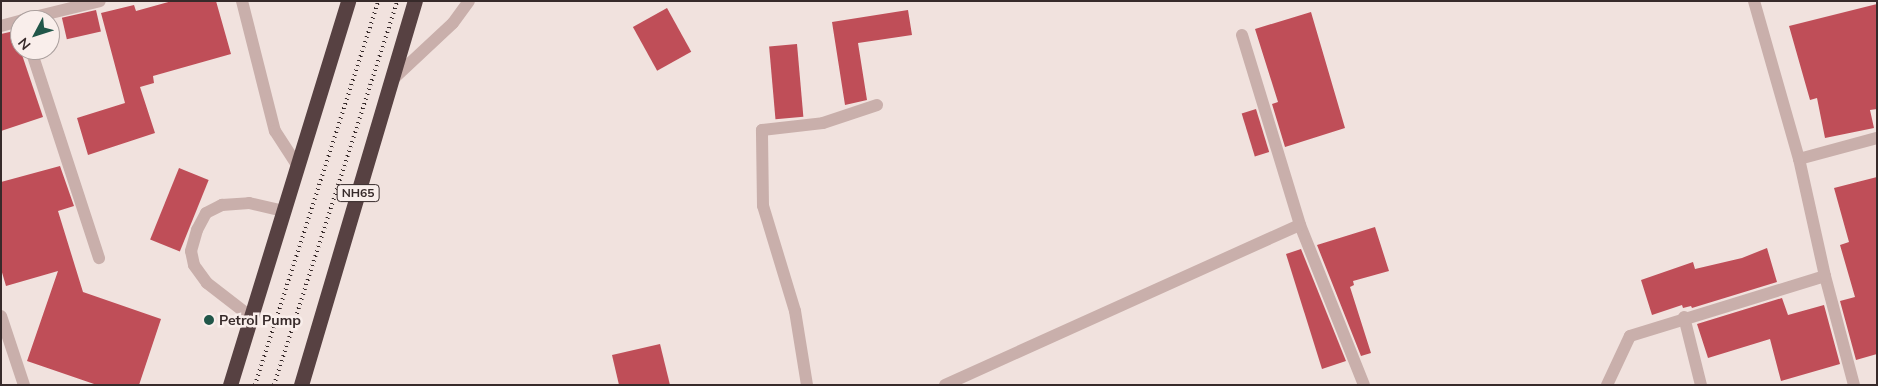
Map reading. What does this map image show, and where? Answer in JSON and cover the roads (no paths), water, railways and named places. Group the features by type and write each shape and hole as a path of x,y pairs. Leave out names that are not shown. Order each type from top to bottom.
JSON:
{"highway":[{"path":"230,385 348,1"},
{"name":"NH65","path":"301,385 415,1"}],"street":[{"path":"60,11 100,1"},
{"path":"242,1 275,131 297,165"},
{"path":"392,80 453,23 469,1"},
{"path":"1754,1 1799,160 1825,276 1854,385"},
{"path":"1242,35 1300,226 1364,385"},
{"path":"34,60 99,258"},
{"path":"806,385 795,312 763,206 762,130 823,123 877,105"},
{"path":"1799,160 1877,138"},
{"path":"251,317 207,283 194,264 191,251 197,230 206,213 222,206 249,204 284,211"},
{"path":"945,385 1300,226"},
{"path":"1607,385 1630,336 1684,317 1825,276"},
{"path":"1,316 24,385"},
{"path":"1684,317 1701,385"}],"railway":[{"path":"255,385 378,1"},
{"path":"274,385 397,1"}],"place":[{"name":"Petrol Pump","path":"209,320"}]}
